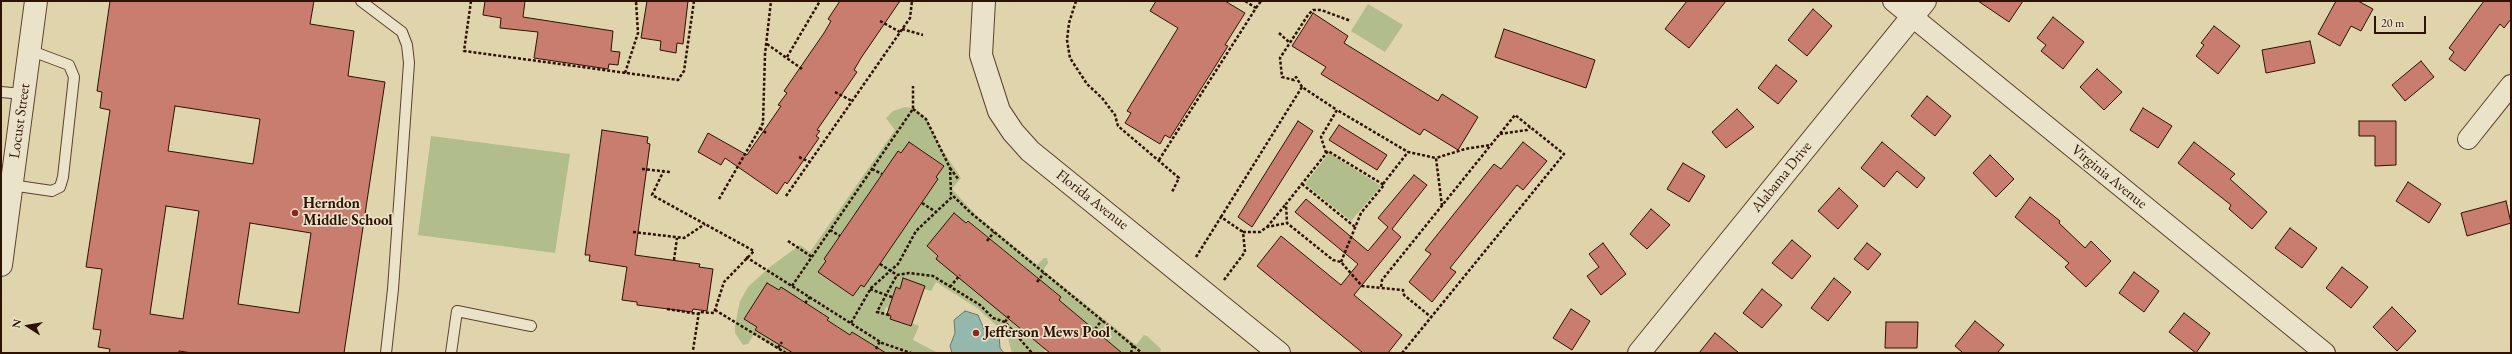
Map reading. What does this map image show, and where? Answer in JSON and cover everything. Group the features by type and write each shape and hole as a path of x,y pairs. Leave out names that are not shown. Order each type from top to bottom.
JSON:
{"street":[{"name":"Locust Street","path":"1,261 36,1"},
{"name":"Florida Avenue","path":"984,1 981,55 999,111 1013,132 1030,151 1279,353"},
{"name":"Virginia Avenue","path":"1893,1 1919,9 2325,353"},
{"name":"Alabama Drive","path":"1639,353 1919,9"},
{"path":"2468,139 2511,85"}],"lane":[{"path":"361,1 402,32 408,45 409,63 393,289 386,353"},
{"path":"11,185 52,191 60,187 63,177 74,77 69,65 29,50"},
{"path":"1,92 23,94"},
{"path":"451,353 457,311 531,326"}],"path":[{"path":"471,1 464,50 678,80 684,71 694,1"},
{"path":"625,73 638,33 636,1"},
{"path":"719,199 762,123 771,1"},
{"path":"787,57 820,1"},
{"path":"786,196 910,18 912,1"},
{"path":"1076,1 1069,23 1067,40 1070,58 1076,70 1115,114 1118,126 1160,160 1179,178 1172,192"},
{"path":"1245,1 1256,8"},
{"path":"1160,160 1261,1"},
{"path":"1351,21 1321,10 1313,10 1280,58 1282,77 1294,80 1296,77 1302,87 1337,110 1408,152 1436,158 1465,149 1491,145"},
{"path":"880,20 900,32"},
{"path":"902,29 923,35"},
{"path":"1279,33 1290,43"},
{"path":"767,44 802,69"},
{"path":"792,286 913,109 913,86"},
{"path":"1196,257 1302,87"},
{"path":"836,92 852,101"},
{"path":"913,109 926,119 950,168 959,180"},
{"path":"1326,153 1321,137 1337,110"},
{"path":"1381,288 1382,280 1515,115 1564,154 1402,353"},
{"path":"1500,134 1527,130 1530,127"},
{"path":"760,128 766,132"},
{"path":"1222,217 1242,232 1260,232 1286,204 1328,151 1383,184"},
{"path":"1341,262 1361,213 1408,152"},
{"path":"799,158 810,162"},
{"path":"1436,158 1442,206"},
{"path":"950,168 949,191 953,196 994,232 1142,353"},
{"path":"642,169 664,170 670,172"},
{"path":"872,169 882,174"},
{"path":"664,170 652,195 754,251 746,257 724,282 714,313 699,312 698,314 667,309"},
{"path":"1302,184 1355,227"},
{"path":"851,323 870,289 898,264 916,231 953,196"},
{"path":"922,203 936,212"},
{"path":"1286,204 1287,223"},
{"path":"1267,226 1287,223 1293,225 1333,260 1341,262 1362,286 1403,290 1404,295 1431,317"},
{"path":"633,232 684,238 705,224"},
{"path":"830,230 840,236"},
{"path":"987,241 994,232"},
{"path":"1224,280 1245,252 1242,232"},
{"path":"674,260 677,238"},
{"path":"788,241 812,257"},
{"path":"746,257 880,341 911,353"},
{"path":"880,264 897,275 909,273 933,276 980,305 993,318 1005,322 1032,353"},
{"path":"1037,282 1044,273"},
{"path":"889,315 877,312 897,275"},
{"path":"950,287 960,275"},
{"path":"870,289 892,297"},
{"path":"805,303 810,297"},
{"path":"715,310 786,353"},
{"path":"693,350 698,314"},
{"path":"1005,322 1009,316"},
{"path":"1092,333 1102,320"},
{"path":"876,349 880,341"},
{"path":"778,348 782,342"},
{"path":"1131,353 1133,346"}],"green space":[{"path":"1368,4 1403,25 1385,52 1351,31"},
{"path":"905,107 916,109 926,118 941,148 961,178 952,189 977,216 1037,265 1044,258 1047,258 1048,263 1043,270 1136,345 1144,335 1147,336 1161,349 1160,353 1117,353 1116,348 1067,312 1070,309 1059,300 1061,297 968,220 927,247 1045,349 1044,353 1012,353 1007,335 977,308 936,282 931,291 924,289 925,286 903,279 900,289 896,287 889,308 886,307 884,313 891,316 890,319 911,326 912,323 919,326 913,340 938,353 887,353 879,348 878,350 852,332 850,335 827,320 828,318 781,288 779,290 767,283 744,319 757,327 755,329 793,353 783,353 754,334 748,344 743,345 735,333 735,326 740,301 748,287 771,266 800,245 810,252 895,130 886,118 893,111","holes":["909,142 943,166 936,177 938,179 864,287 861,285 853,296 818,272 826,261 824,259 854,214 857,216 866,197 898,151 901,153"]},
{"path":"431,136 570,154 555,253 418,235"},
{"path":"1329,153 1381,186 1351,221 1305,184"}],"water":[{"name":"Jefferson Mews Pool","path":"965,311 978,315 984,329 994,330 999,334 1000,348 1004,353 952,353 950,346 955,333 954,320"}],"building":[{"path":"110,1 314,1 310,24 354,31 348,76 385,82 344,353 192,353 179,351 179,353 109,353 110,349 98,347 101,330 93,329 102,269 86,267 110,110 100,108 102,92 97,91","holes":["175,106 260,119 253,164 168,151","166,206 199,211 183,319 150,314","250,223 311,233 299,313 238,304"]},
{"path":"485,1 525,1 523,17 613,31 611,51 620,52 618,65 609,64 608,69 534,58 538,32 500,28 501,18 483,15"},
{"path":"647,1 688,1 683,44 677,43 676,53 660,50 661,41 641,38"},
{"path":"840,1 900,1 861,58 854,70 857,72 817,130 820,131 816,136 819,138 787,184 785,182 777,194 725,158 721,165 698,152 708,133 747,155 781,106 778,105 787,93 784,91 824,33 831,21 828,19"},
{"path":"1156,1 1225,1 1245,13 1225,45 1228,46 1170,138 1165,135 1160,144 1125,123 1131,113 1127,111 1178,28 1150,11"},
{"path":"1687,1 1726,1 1689,48 1665,29"},
{"path":"1978,1 2023,1 2009,22"},
{"path":"2336,1 2358,1 2373,9 2361,31 2351,26 2340,46 2318,34"},
{"path":"2484,1 2511,1 2511,19 2504,28 2500,24 2465,71 2449,59 2454,52 2449,48"},
{"path":"1813,9 1832,26 1807,56 1788,40"},
{"path":"1313,13 1348,36 1344,43 1438,101 1442,94 1478,117 1458,150 1424,129 1420,135 1321,74 1326,67 1292,46"},
{"path":"2053,17 2084,42 2063,69 2041,51 2046,45 2037,38"},
{"path":"2214,26 2240,46 2218,74 2196,56 2204,45 2201,43"},
{"path":"1504,29 1595,60 1586,88 1495,57"},
{"path":"2310,41 2315,63 2266,73 2262,50"},
{"path":"2421,61 2434,77 2405,101 2392,85"},
{"path":"1776,65 1797,81 1778,104 1758,88"},
{"path":"2097,69 2122,92 2104,110 2080,87"},
{"path":"1927,96 1951,116 1935,136 1911,116"},
{"path":"2143,108 2172,126 2158,148 2130,130"},
{"path":"1737,109 1754,127 1726,148 1712,132"},
{"path":"1298,121 1313,131 1252,227 1238,217"},
{"path":"2359,121 2396,121 2396,165 2375,166 2375,136 2359,136"},
{"path":"1339,125 1387,155 1377,170 1329,140"},
{"path":"602,130 648,137 647,143 650,144 635,255 700,264 699,267 713,269 707,311 693,309 692,312 637,305 637,302 622,300 627,267 589,261 590,255 585,255"},
{"path":"909,142 944,166 936,177 938,179 864,287 861,285 853,296 818,272 826,261 824,259 898,151 901,153"},
{"path":"1523,142 1547,161 1523,190 1517,185 1450,268 1456,272 1432,302 1409,282 1431,254 1425,250 1494,164 1501,169"},
{"path":"1882,142 1925,178 1917,188 1897,171 1884,187 1861,168"},
{"path":"2194,142 2235,174 2230,179 2267,212 2252,229 2229,209 2231,205 2178,163"},
{"path":"1990,155 2014,179 1996,197 1973,173"},
{"path":"1683,163 1705,176 1689,202 1667,189"},
{"path":"1414,175 1427,185 1392,229 1401,237 1354,295 1402,335 1388,353 1363,353 1257,266 1281,236 1341,285 1358,264 1295,212 1306,199 1368,251 1388,227 1378,218"},
{"path":"2408,182 2441,204 2429,223 2396,201"},
{"path":"1839,188 1858,206 1838,229 1818,211"},
{"path":"2030,197 2060,221 2059,223 2085,248 2091,241 2111,261 2086,287 2065,267 2069,263 2015,217"},
{"path":"2506,201 2511,223 2467,236 2461,213"},
{"path":"1651,209 1670,225 1647,249 1630,234"},
{"path":"954,213 966,223 968,221 1061,297 1059,300 1122,353 1050,353 936,259 938,256 927,246"},
{"path":"2290,228 2317,248 2302,268 2275,248"},
{"path":"1792,240 1811,256 1792,279 1772,263"},
{"path":"1603,243 1626,274 1601,295 1587,276 1599,267 1589,254"},
{"path":"1867,243 1881,254 1868,270 1854,259"},
{"path":"2342,267 2368,287 2351,308 2326,288"},
{"path":"2134,272 2159,291 2144,312 2119,293"},
{"path":"903,278 925,286 911,326 890,319 891,316 887,314 896,287 900,289"},
{"path":"1834,278 1851,292 1828,321 1811,308"},
{"path":"767,283 779,290 781,287 829,318 827,320 850,335 852,332 886,353 793,353 755,330 757,327 744,319"},
{"path":"1762,289 1782,305 1762,328 1743,313"},
{"path":"2392,307 2416,331 2397,351 2373,327"},
{"path":"1571,309 1590,321 1572,350 1553,338"},
{"path":"2184,313 2210,333 2196,353 2169,332"},
{"path":"1975,321 2004,345 1997,353 1963,353 1955,346"},
{"path":"1886,322 1918,322 1917,348 1885,348"},
{"path":"1715,333 1739,353 1699,353"}],"place":[{"name":"Herndon Middle School","path":"295,213"},
{"name":"Jefferson Mews Pool","path":"976,333"}]}
